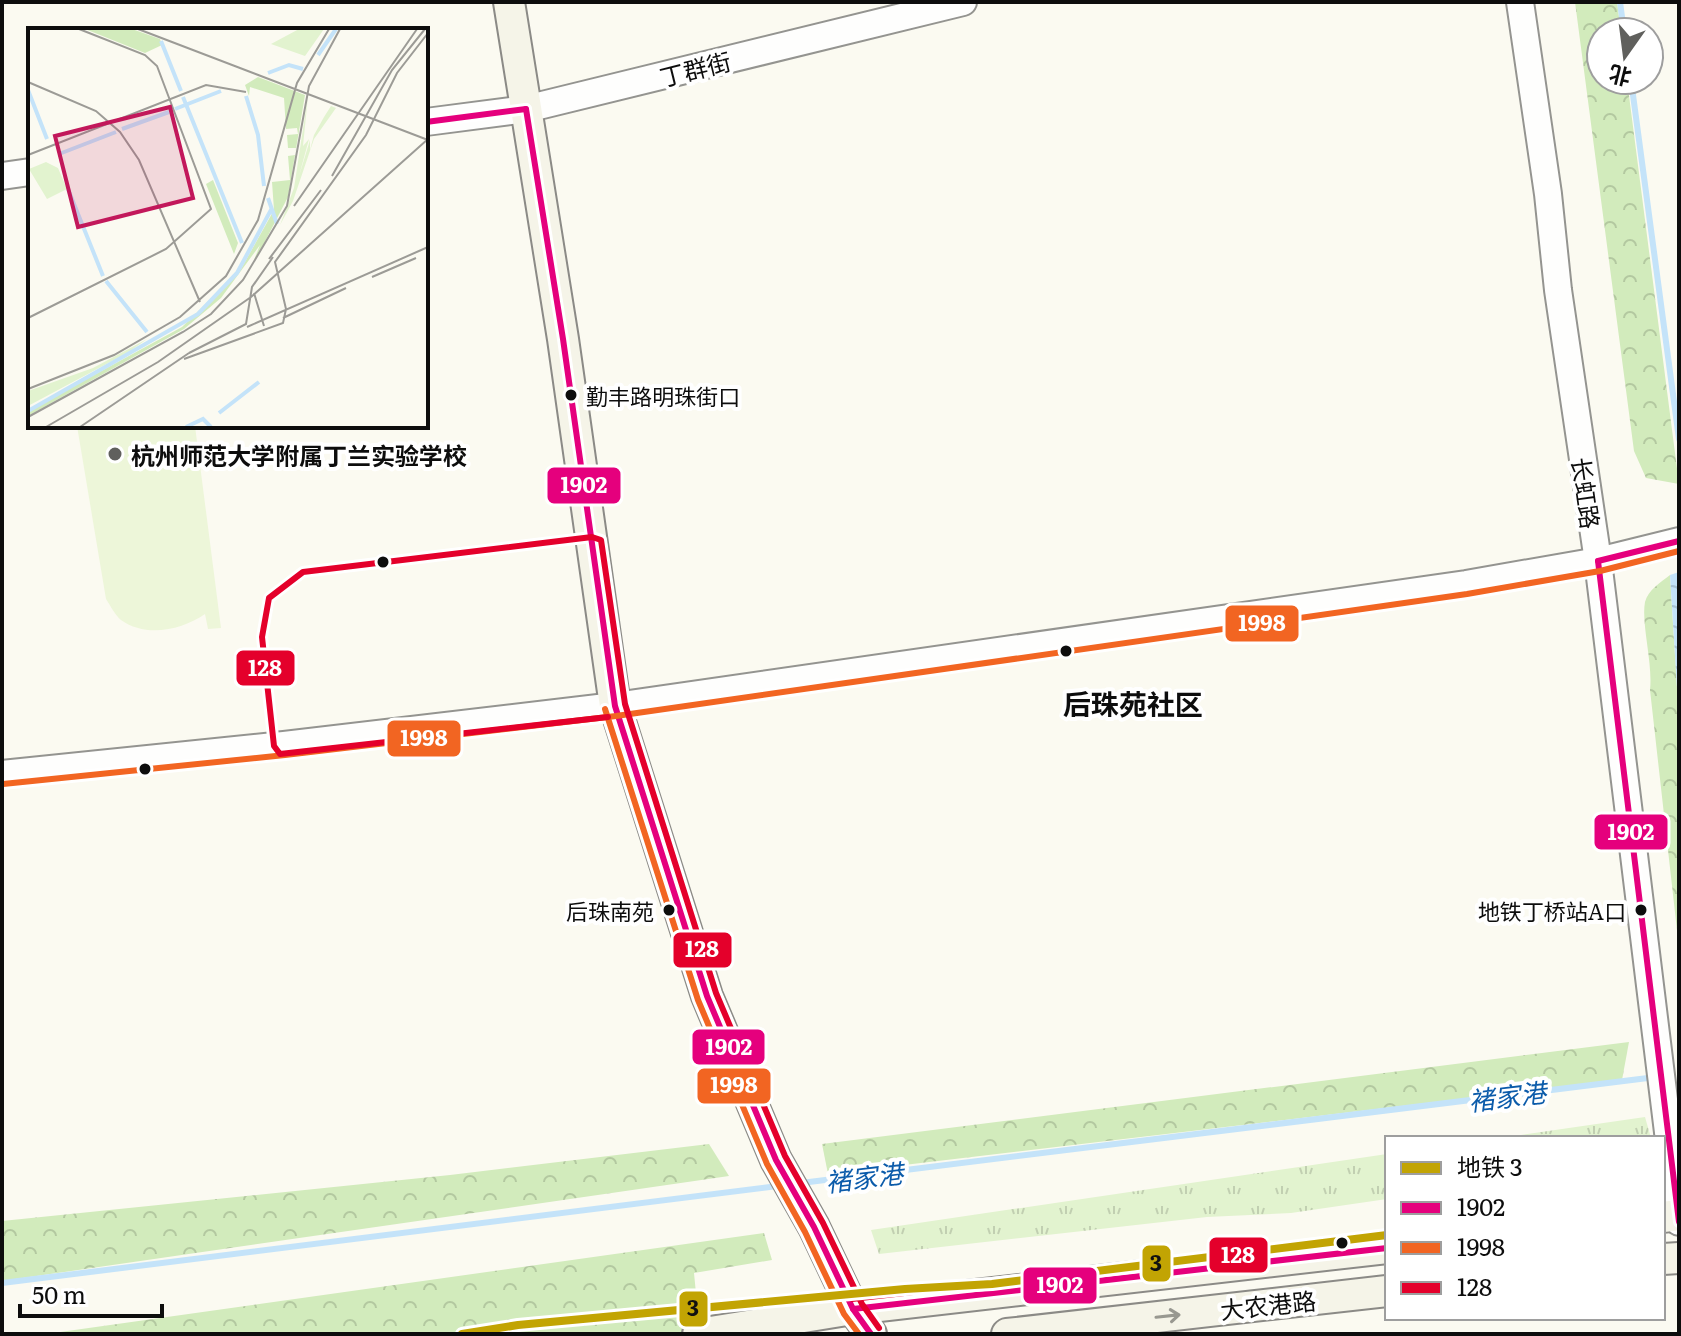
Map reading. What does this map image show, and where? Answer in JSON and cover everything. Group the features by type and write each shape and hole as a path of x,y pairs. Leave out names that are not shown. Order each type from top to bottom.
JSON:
{"main road":[{"path":"509,2 565,352 615,706 707,996 776,1160 814,1227 853,1309 871,1334"},
{"name":"大农港路","path":"698,1334 853,1309 1385,1248"},
{"name":"大农港路","path":"1007,1334 1385,1291"}],"street":[{"name":"丁群街","path":"428,122 526,109 963,2"},
{"name":"长虹路","path":"1520,2 1598,561 1679,1222"},
{"path":"2,176 28,172"},
{"path":"2,774 615,706 1466,584 1598,561 1679,541"}],"green space":[{"path":"1575,2 1617,2 1619,16 1585,16 1585,78"},
{"path":"1587,96 1629,96 1679,484 1646,478 1634,451"},
{"path":"77,428 195,428 221,628 208,629 205,614 175,628 141,629 121,620 106,599"},
{"path":"1670,575 1679,720 1679,948 1644,611 1649,594"},
{"path":"1629,1042 1622,1080 828,1174 822,1144"},
{"path":"1645,1117 1650,1136 1514,1136"},
{"path":"709,1144 729,1176 2,1281 2,1221 450,1175"},
{"path":"1385,1154 1385,1199 1291,1213 1207,1217 879,1254 871,1230"},
{"path":"764,1233 772,1260 694,1273 700,1334 46,1334"}],"water":[{"path":"1679,572 1679,720 1670,575"}],"waterway":[{"path":"1620,2 1622,16"},
{"path":"1633,96 1679,439"},
{"name":"褚家港","path":"801,1183 1656,1077"},
{"name":"褚家港","path":"2,1283 778,1186"}],"metro line":[{"name":"3","path":"462,1334 518,1325 905,1289 992,1284 1385,1235"}],"transit line":[{"name":"1902","path":"526,109 563,339 615,706 707,996 776,1160 814,1227 853,1309 871,1334"},
{"name":"1902","path":"428,122 526,109"},
{"name":"128","path":"608,717 280,754 274,746 262,637 269,598 303,572 592,537 601,540 625,704 716,993 785,1156 823,1223 862,1304 879,1328"},
{"name":"1902","path":"1598,561 1679,541"},
{"name":"1998","path":"3,784 616,716 1467,594 1600,571 1679,551"},
{"name":"1902","path":"1598,561 1679,1222"},
{"name":"1998","path":"605,709 698,1000 767,1164 805,1232 844,1314 859,1334"},
{"name":"128","path":"852,1299 1385,1238"},
{"name":"1902","path":"853,1309 1385,1248"}],"place":[{"name":"勤丰路明珠街口","path":"571,395"},
{"name":"杭州师范大学附属丁兰实验学校","path":"115,454"},
{"name":"后珠南苑","path":"669,910"},
{"name":"地铁丁桥站A口","path":"1641,910"}],"district":[{"name":"后珠苑社区","path":"1133,703"}]}
